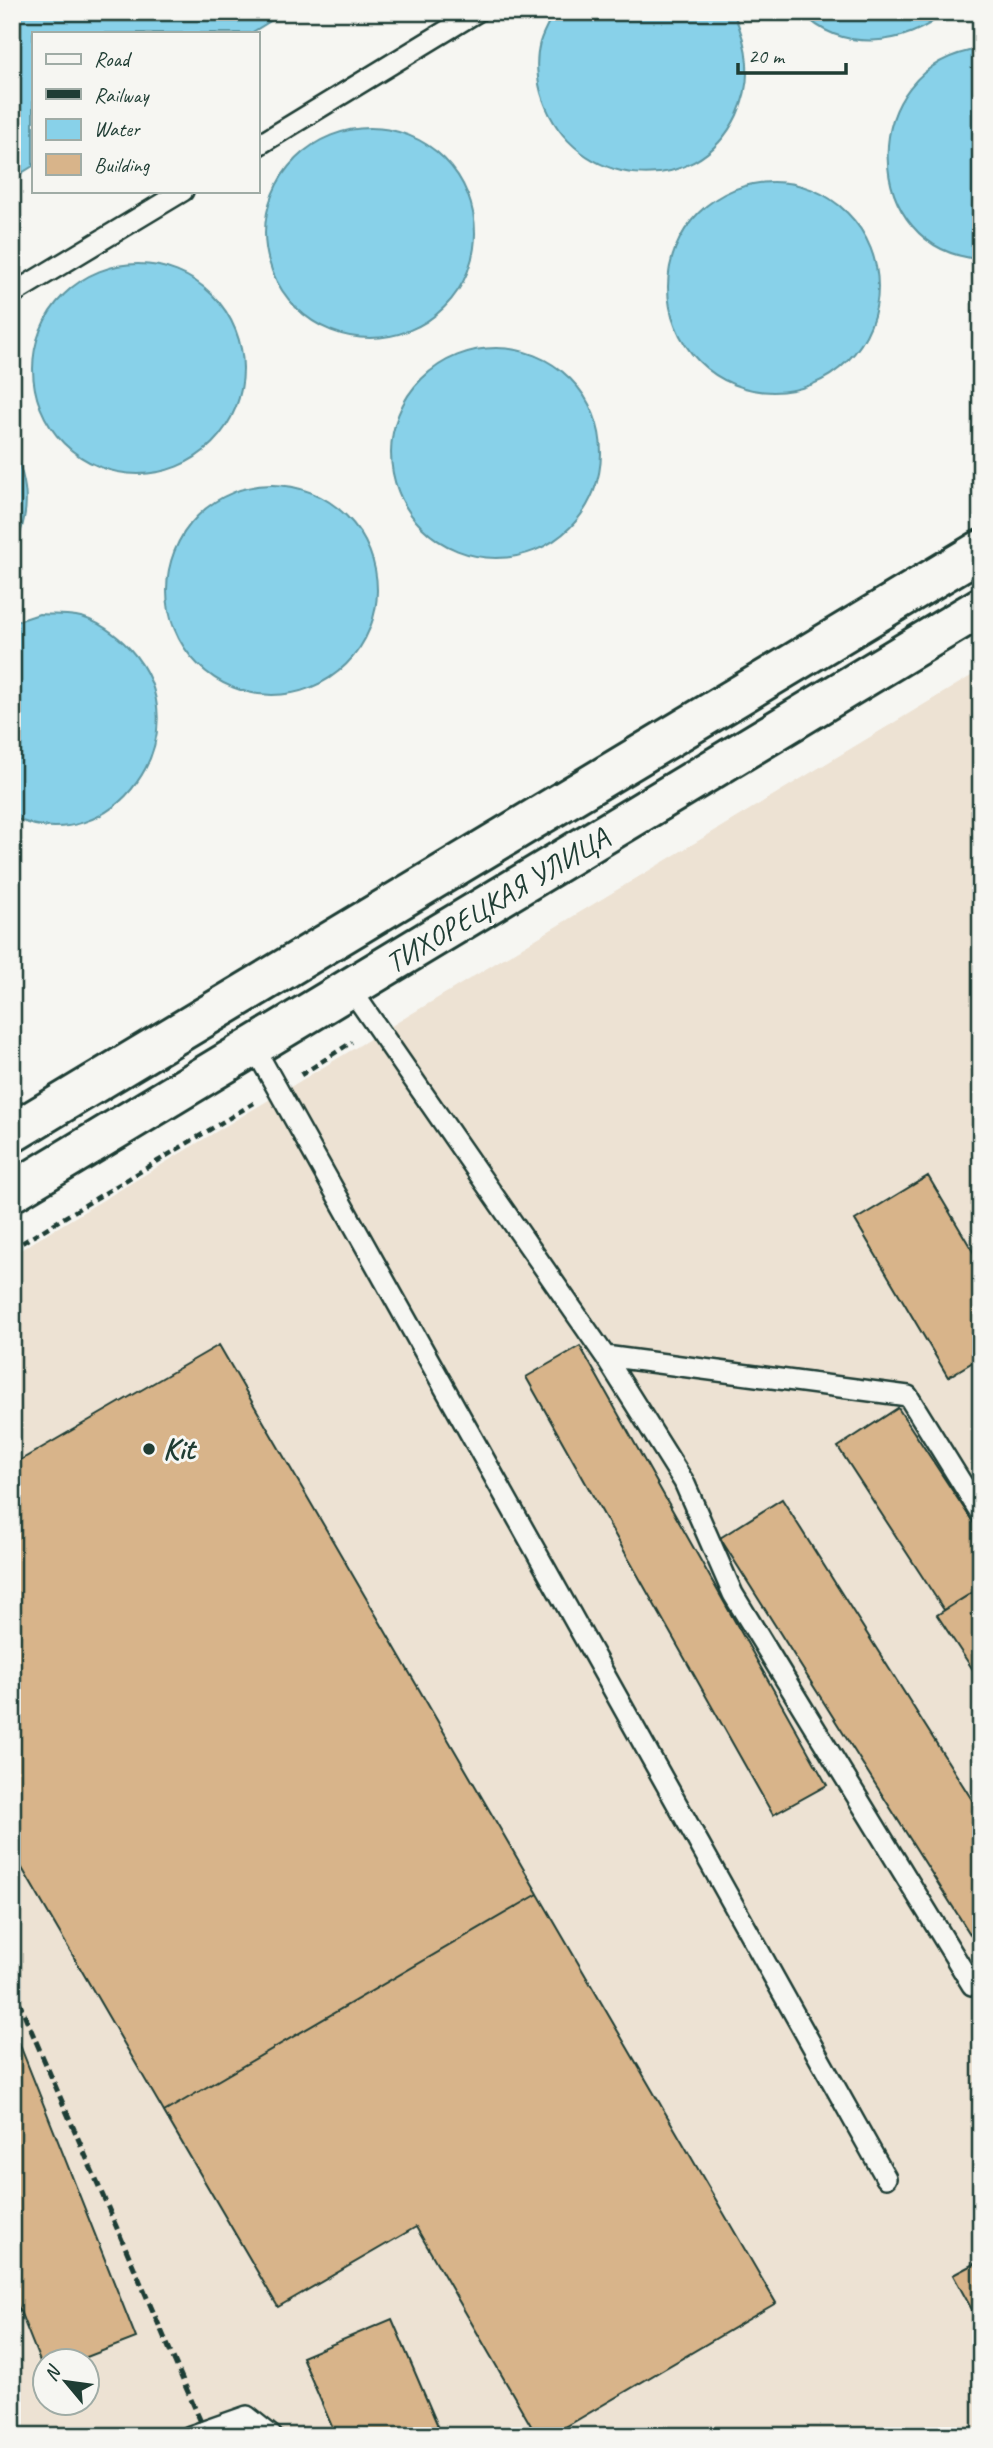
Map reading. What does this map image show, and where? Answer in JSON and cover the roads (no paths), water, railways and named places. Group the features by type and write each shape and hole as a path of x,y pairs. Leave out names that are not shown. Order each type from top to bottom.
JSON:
{"main road":[{"name":"ТИХОРЕЦКАЯ УЛИЦА","path":"12,1133 981,550"},
{"name":"ТИХОРЕЦКАЯ УЛИЦА","path":"12,1192 981,607"}],"lane":[{"path":"259,144 477,12"},
{"path":"12,294 181,192"},
{"path":"350,988 605,1356 684,1482 733,1594 972,1985 981,1979"},
{"path":"254,1047 886,2178"},
{"path":"605,1356 908,1396 981,1514"},
{"path":"190,2436 247,2416 272,2436"}],"water":[{"path":"12,12 285,12 253,32 32,32 32,167 12,179"},
{"path":"554,12 733,12 743,38 747,64 745,89 737,115 718,143 694,162 666,172 636,173 607,167 581,152 559,129 543,99 539,85 538,49"},
{"path":"802,12 945,12 912,33 873,40 834,34 817,25"},
{"path":"981,49 981,259 941,249 912,225 894,194 888,157 893,121 910,88 939,62"},
{"path":"370,128 391,130 410,136 428,145 444,159 458,175 467,193 473,212 473,254 467,273 458,291 444,307 428,321 410,330 391,336 370,338 349,336 330,330 312,321 296,307 282,291 273,273 267,254 265,233 267,212 273,193 282,175 296,159 312,145 330,136 349,130"},
{"path":"773,182 794,184 813,190 832,199 847,213 861,228 870,247 876,266 876,308 870,327 861,346 847,361 832,375 813,384 794,390 773,392 752,390 733,384 714,375 699,361 685,346 676,327 670,308 668,287 670,266 676,247 685,228 699,213 714,199 733,190 752,184"},
{"path":"138,264 159,266 178,272 196,281 212,295 226,311 235,329 241,348 241,390 235,409 226,427 212,443 196,457 178,466 159,472 138,474 117,472 98,466 80,457 64,443 50,427 41,409 35,390 33,369 35,348 41,329 50,311 64,295 80,281 98,272 117,266"},
{"path":"496,348 517,350 536,356 555,365 570,379 584,394 593,413 599,432 599,474 593,493 584,512 570,527 555,541 536,550 517,556 496,558 475,556 456,550 437,541 422,527 408,512 399,493 393,474 391,453 393,432 399,413 408,394 422,379 437,365 456,356 475,350"},
{"path":"12,445 22,474 26,500 23,526 12,554"},
{"path":"272,485 293,487 312,493 331,502 346,516 360,531 369,550 375,569 375,611 369,630 360,649 346,664 331,678 312,687 293,693 272,695 251,693 232,687 213,678 198,664 184,649 175,630 169,611 167,590 169,569 175,550 184,531 198,516 213,502 232,493 251,487"},
{"path":"39,614 76,616 91,620 119,638 130,649 151,682 158,717 152,751 137,782 113,807 83,822 49,827 12,817 12,623"}],"railway":[{"path":"12,1986 207,2436"}],"place":[{"name":"Kit","path":"149,1449"}]}
